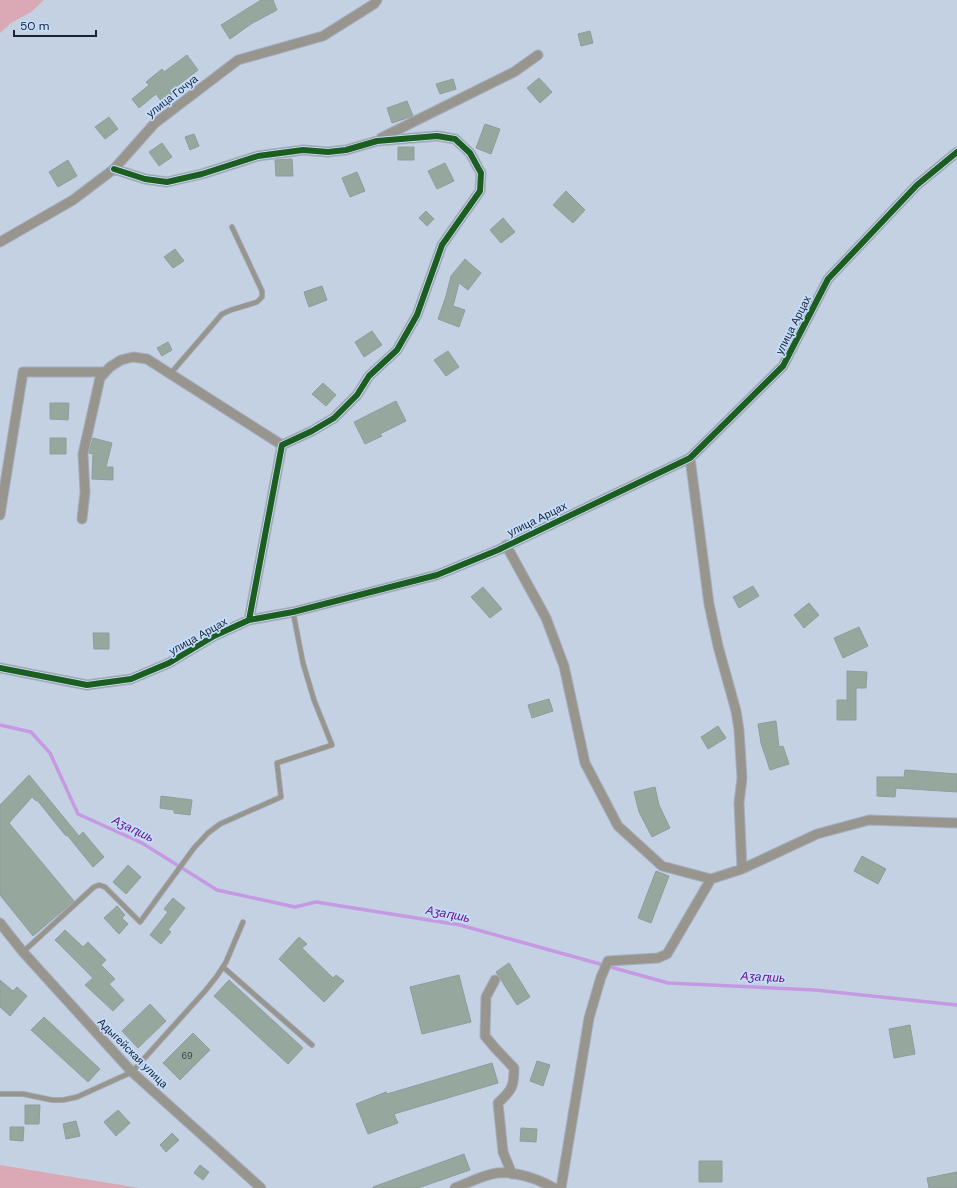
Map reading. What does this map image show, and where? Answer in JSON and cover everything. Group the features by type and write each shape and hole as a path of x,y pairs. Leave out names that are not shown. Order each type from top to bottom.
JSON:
{"street":[{"name":"улица Гочуа","path":"0,242 73,200 114,169 154,124 238,60 323,36 374,4 377,0"},
{"path":"114,169 145,179 167,182 202,174 258,156 303,150 328,152 346,150 376,141 514,72 538,55"},
{"path":"282,445 312,431 334,418 357,395 369,376 397,350 417,315 442,245 480,191 481,174 470,153 455,139 437,136 376,141"},
{"name":"улица Арцах","path":"0,668 87,685 130,678 169,663 214,636 249,620 293,612 437,575 506,545 690,458 783,366 828,279 917,185 957,152"},
{"path":"82,519 85,492 83,454 100,378 110,367 122,360 133,357 147,359 282,445"},
{"path":"0,516 23,372 105,372"},
{"path":"249,620 282,445"},
{"path":"690,458 709,604 718,646 736,711 739,730 742,778 739,803 742,869"},
{"path":"506,545 546,618 564,666 585,763 618,826 662,866 711,879 742,869 817,834 869,820 957,823"},
{"path":"561,1188 590,1018 601,976 608,960 658,958 667,954 711,879"},
{"name":"Адыгейская улица","path":"0,923 22,952 132,1072 261,1188"},
{"path":"495,980 486,997 485,1036 514,1068 514,1082 506,1096 498,1103 503,1152 512,1174"},
{"path":"455,1188 482,1177 497,1173 512,1174 546,1183 554,1188"}],"lane":[{"path":"171,373 222,314 257,302 262,297 262,291 232,227"},
{"path":"22,952 94,887 99,885 105,887 140,922 184,861 208,833 220,824 281,797 277,763 332,745 314,700 303,663 293,612"},
{"path":"0,1094 23,1094 52,1100 63,1100 76,1097 132,1072 205,991 222,967 243,922"},
{"path":"222,967 312,1045"}],"shaded area":[{"path":"0,0 44,0 31,12 11,23 0,33"},
{"path":"0,1165 139,1188 0,1188"}],"building":[{"path":"261,0 273,0 277,10 251,24 230,39 221,25"},
{"path":"590,31 593,43 581,46 578,34"},
{"path":"187,55 198,70 176,87 178,89 162,102 156,94 139,108 132,99 149,85 146,82 162,69 164,72"},
{"path":"539,78 552,92 540,103 527,88"},
{"path":"453,79 456,89 440,94 436,84"},
{"path":"407,101 413,116 392,123 387,108"},
{"path":"109,117 118,129 105,139 95,127"},
{"path":"485,124 500,129 491,154 476,148"},
{"path":"194,134 199,146 190,150 185,137"},
{"path":"162,143 172,157 159,166 149,152"},
{"path":"398,147 414,147 414,160 398,160"},
{"path":"292,159 293,176 276,176 275,160"},
{"path":"68,160 77,176 58,187 49,172"},
{"path":"445,163 454,181 437,189 428,171"},
{"path":"357,172 365,191 350,197 342,178"},
{"path":"566,191 585,210 573,223 553,205"},
{"path":"426,211 434,219 427,226 419,218"},
{"path":"503,218 515,232 501,243 490,230"},
{"path":"175,249 184,261 173,268 164,257"},
{"path":"465,259 481,273 468,290 459,283 453,306 465,310 459,327 438,319 451,276"},
{"path":"322,286 327,300 309,307 304,292"},
{"path":"372,331 382,345 364,357 355,342"},
{"path":"168,342 172,350 162,356 157,348"},
{"path":"448,351 459,367 446,376 434,360"},
{"path":"323,383 336,395 326,406 312,394"},
{"path":"396,401 406,421 380,434 382,436 365,444 354,422"},
{"path":"50,403 69,403 68,420 50,419"},
{"path":"50,438 66,438 66,454 50,454"},
{"path":"93,438 112,443 106,467 113,467 113,480 92,479 93,454 89,453"},
{"path":"753,586 759,596 739,608 733,597"},
{"path":"483,587 502,609 490,618 471,597"},
{"path":"809,603 819,615 804,628 794,615"},
{"path":"859,627 868,646 843,658 834,638"},
{"path":"93,633 109,633 109,649 94,649"},
{"path":"847,671 867,672 866,688 856,688 856,720 837,720 837,700 847,700"},
{"path":"549,699 553,711 532,718 528,705"},
{"path":"776,721 779,747 783,746 789,764 770,770 761,743 758,724"},
{"path":"718,726 726,738 708,749 701,737"},
{"path":"905,770 957,774 957,792 896,788 895,797 877,796 877,777 904,777"},
{"path":"29,775 79,836 83,832 104,857 93,867 37,800 36,801 32,797 9,823 74,901 33,936 0,895 0,805"},
{"path":"655,787 659,805 670,828 652,837 639,812 634,792"},
{"path":"161,796 192,800 190,815 174,813 174,810 160,808"},
{"path":"862,856 886,869 878,884 854,871"},
{"path":"128,865 141,877 126,894 113,882"},
{"path":"656,871 669,876 651,923 638,918"},
{"path":"173,898 185,908 168,930 171,932 161,944 150,935 168,912 164,909"},
{"path":"117,906 125,915 122,918 128,924 119,934 104,918"},
{"path":"65,930 83,947 88,942 106,960 101,965 115,979 109,984 124,1000 113,1011 85,985 93,978 55,940"},
{"path":"299,937 307,944 302,948 333,978 336,975 344,981 324,1002 279,959"},
{"path":"509,963 530,997 517,1005 496,972"},
{"path":"459,975 471,1022 422,1034 410,987"},
{"path":"0,980 13,991 17,987 27,996 10,1016 0,1007"},
{"path":"229,980 303,1048 288,1064 214,996"},
{"path":"150,1004 166,1021 138,1048 122,1031"},
{"path":"44,1017 100,1069 88,1082 31,1030"},
{"path":"910,1025 915,1054 894,1058 889,1029"},
{"path":"193,1033 210,1050 180,1080 163,1063"},
{"path":"537,1061 550,1065 543,1086 530,1081"},
{"path":"492,1063 498,1083 394,1114 398,1123 368,1134 356,1104 386,1092 387,1094"},
{"path":"25,1105 40,1105 39,1124 25,1124"},
{"path":"118,1110 130,1123 116,1136 104,1122"},
{"path":"76,1121 80,1136 66,1139 63,1124"},
{"path":"10,1127 24,1127 23,1141 10,1140"},
{"path":"521,1128 537,1129 536,1142 520,1141"},
{"path":"172,1133 179,1140 166,1152 160,1145"},
{"path":"464,1154 470,1170 418,1188 373,1188 373,1187"},
{"path":"699,1161 722,1161 722,1182 699,1182"},
{"path":"200,1165 209,1172 203,1180 194,1173"},
{"path":"957,1172 957,1188 929,1188 927,1178"}],"waterway":[{"name":"Аӡаԥшь","path":"0,725 31,732 50,753 78,814 142,843 217,890 295,907 316,902 460,925 668,983 815,990 957,1005"}],"cycle path":[{"path":"114,169 145,179 167,182 202,174 258,156 303,150 328,152 346,150 377,141 437,136 455,139 470,153 481,173 480,191 442,245 417,315 397,350 369,376 357,395 334,418 312,431 282,445 249,620"},
{"path":"0,668 87,685 131,679 169,663 214,636 249,620 293,612 437,575 498,550 690,458 783,366 828,279 917,185 957,152"}]}
